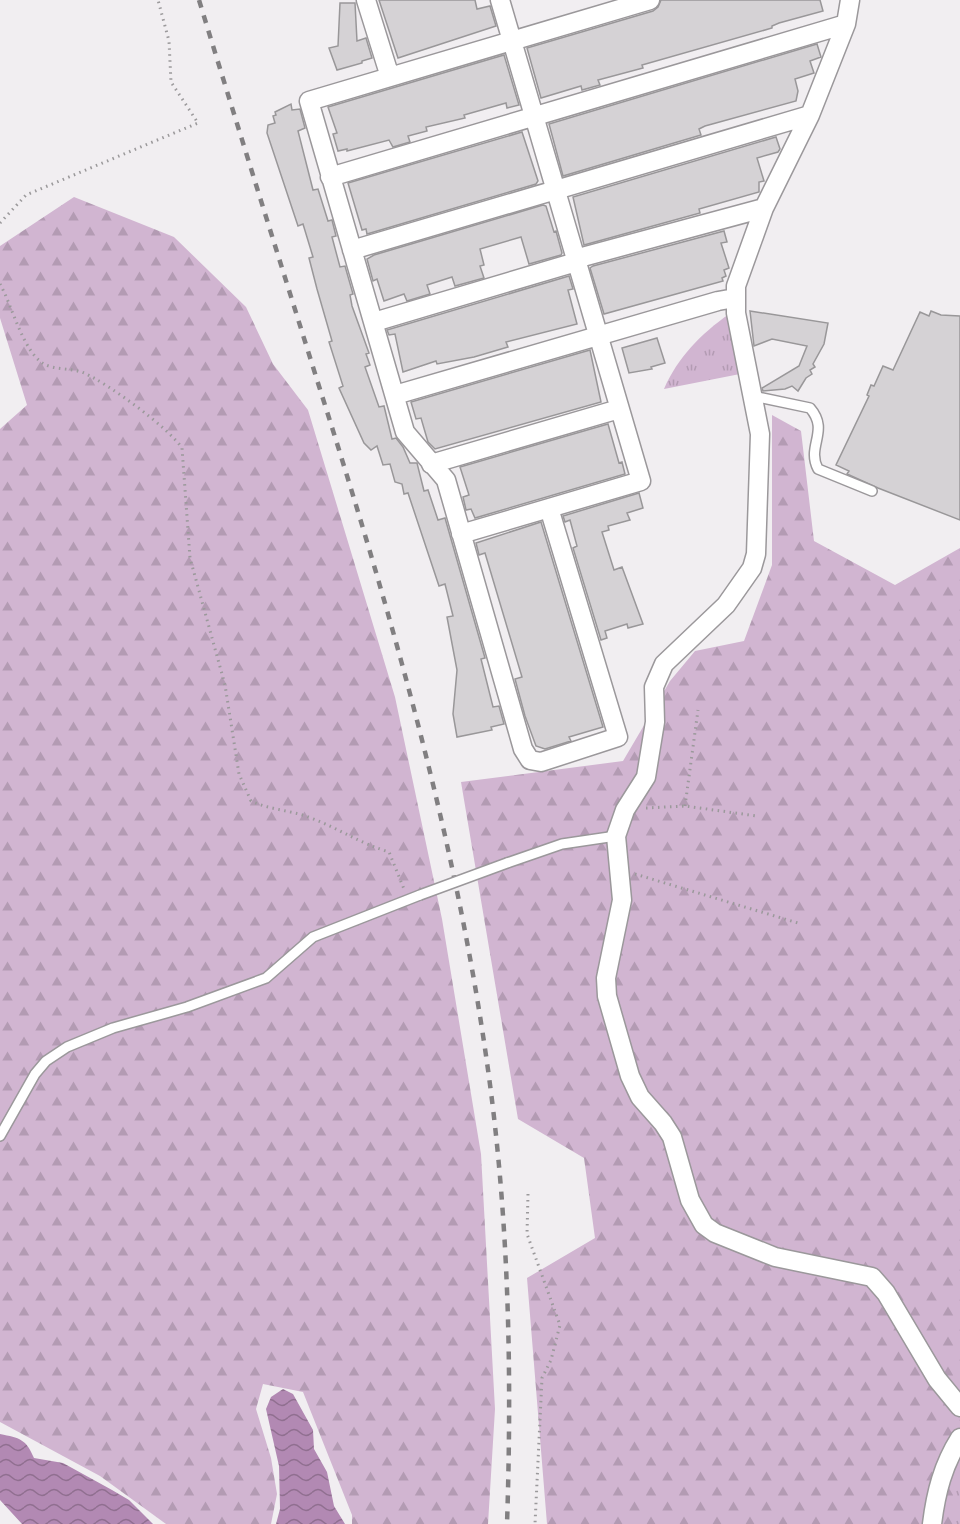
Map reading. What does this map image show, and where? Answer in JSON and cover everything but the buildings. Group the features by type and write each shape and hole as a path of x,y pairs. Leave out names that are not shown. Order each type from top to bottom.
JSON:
{"street":[{"path":"366,0 390,77"},
{"path":"461,534 640,481 532,117 500,0"},
{"path":"549,508 618,738 541,762 530,760 523,749 446,480 405,432 309,101 650,0"},
{"path":"850,0 846,24 810,115 764,208 738,275 735,298 759,434 754,561 726,605 664,664 658,674 654,687 654,722 650,763 646,777 627,808 616,836 622,871 622,900 606,978 607,996 627,1069 640,1097 672,1137 696,1214 715,1233 775,1257 872,1277 886,1293 937,1379 960,1407"},
{"path":"330,177 846,24"},
{"path":"352,250 810,115"},
{"path":"374,322 575,261 764,208"},
{"path":"395,395 735,298"},
{"path":"431,464 619,409"},
{"path":"932,1524 939,1483 960,1438"}],"lane":[{"path":"753,396 810,408 816,414 820,430 814,456 818,469 872,491"},
{"path":"0,1136 35,1074 46,1061 67,1047 113,1028 187,1007 266,978 313,937 420,895 562,844 616,836"}],"path":[{"path":"0,223 26,195 198,123 171,82 169,41 158,0"},
{"path":"0,284 31,352 44,364 84,374 136,407 174,435 182,448 190,558 225,685 239,774 251,801 266,808 310,817 360,843 389,852 408,900"},
{"path":"685,806 698,710"},
{"path":"627,808 631,810 685,806 757,816"},
{"path":"622,871 798,923"},
{"path":"528,1194 527,1234 560,1326 551,1360 542,1378 535,1524"}],"green space":[{"path":"74,197 174,237 246,307 273,364 308,410 395,697 442,919 481,1154 495,1409 488,1524 352,1524 352,1515 303,1392 263,1384 256,1409 271,1458 277,1494 271,1524 166,1524 100,1476 0,1422 0,429 27,405 0,318 0,246"},
{"path":"729,314 732,342 740,374 664,389 683,356"},
{"path":"772,415 801,431 814,541 895,585 960,548 960,1524 547,1524 527,1278 595,1238 584,1158 518,1119 461,782 623,761 670,681 695,651 744,641 772,565"},
{"path":"960,1468 960,1524 954,1524 954,1488"}],"water":[{"path":"283,1389 293,1394 313,1430 314,1449 327,1472 334,1506 345,1524 276,1524 280,1509 279,1466 266,1409 271,1397"},
{"path":"0,1434 22,1440 34,1458 63,1463 129,1500 153,1524 22,1524 0,1500"}],"railway":[{"path":"199,0 371,554 418,726 459,900 489,1077 501,1188 509,1356 507,1524"}]}
